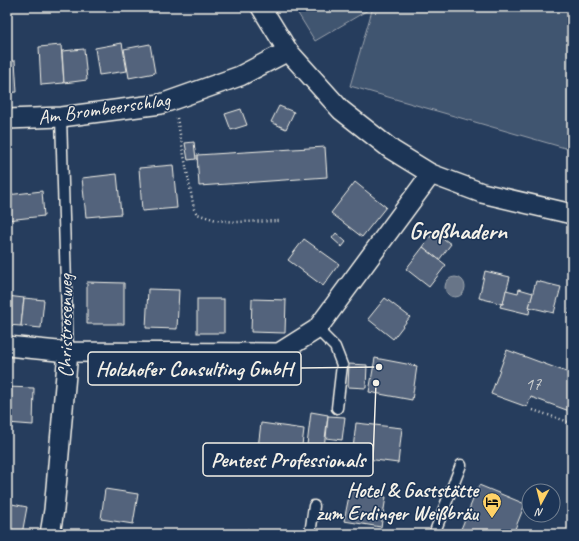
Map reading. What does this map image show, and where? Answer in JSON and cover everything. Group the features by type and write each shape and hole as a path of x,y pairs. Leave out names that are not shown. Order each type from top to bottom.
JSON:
{"street":[{"path":"261,7 288,51 341,110 392,150 431,174 482,193 572,214"},
{"name":"Am Brombeerschlag","path":"7,119 61,117 161,104 240,76 288,51"},
{"path":"7,346 68,352 279,353 317,330 431,174"},
{"name":"Christrosenweg","path":"50,534 54,510 68,352"}],"lane":[{"name":"Christrosenweg","path":"61,117 68,352"},
{"path":"317,330 335,347 342,365 337,408"},
{"path":"434,534 461,465"},
{"path":"310,534 314,506"}],"path":[{"path":"174,100 194,209 197,214 216,220 236,222 279,221"},
{"path":"570,314 572,304"},
{"path":"533,410 572,423"}],"shaded area":[{"path":"294,7 366,7 368,10 315,41"},
{"path":"373,7 572,7 572,150 350,86"},
{"path":"451,277 459,277 465,283 465,291 459,297 451,297 445,291 445,283"}],"building":[{"path":"122,43 127,71 99,75 95,48"},
{"path":"150,44 155,73 129,78 124,49"},
{"path":"61,45 64,83 41,85 39,47"},
{"path":"84,49 87,80 64,83 62,51"},
{"path":"7,61 15,61 17,92 7,93"},
{"path":"279,106 294,112 286,129 271,122"},
{"path":"241,109 247,125 231,130 225,114"},
{"path":"194,142 196,159 188,160 185,143"},
{"path":"325,147 327,177 199,186 197,155"},
{"path":"173,165 177,208 142,211 139,168"},
{"path":"117,174 121,214 86,217 82,178"},
{"path":"355,182 386,207 362,237 331,213"},
{"path":"42,191 44,216 7,220 7,195"},
{"path":"434,232 451,244 439,260 423,247"},
{"path":"336,233 346,242 342,247 332,238"},
{"path":"304,239 339,264 323,286 288,260"},
{"path":"423,247 446,265 429,287 406,269"},
{"path":"485,271 510,277 503,304 479,298"},
{"path":"536,281 561,287 554,313 529,307"},
{"path":"87,282 124,283 124,324 87,324"},
{"path":"148,289 179,290 177,329 146,328"},
{"path":"519,289 533,293 529,307 529,314 500,307 501,304 503,304 506,290 518,293"},
{"path":"7,296 24,298 21,326 7,325"},
{"path":"24,298 44,300 41,328 21,326"},
{"path":"385,298 410,317 393,339 368,319"},
{"path":"197,299 224,299 224,333 197,333"},
{"path":"252,299 286,300 285,333 251,332"},
{"path":"507,350 572,374 572,412 531,397 527,407 491,394"},
{"path":"375,358 417,366 412,400 369,392"},
{"path":"349,364 367,365 366,388 348,387"},
{"path":"7,387 34,388 33,425 7,423"},
{"path":"311,412 328,415 324,447 307,445"},
{"path":"328,416 345,417 342,440 326,438"},
{"path":"261,423 304,429 300,462 257,456"},
{"path":"356,423 402,428 398,463 352,457"},
{"name":"Hotel & Gaststätte zum Erdinger Weißbräu","path":"479,485 521,502 521,514 513,534 459,534"},
{"path":"105,489 138,494 133,524 101,519"},
{"path":"350,491 386,497 381,527 344,521"},
{"path":"7,503 27,507 22,534 7,534"},
{"path":"247,529 267,534 246,534"}],"place":[{"name":"Holzhofer Consulting GmbH","path":"379,367"},
{"name":"Pentest Professionals","path":"376,383"},
{"name":"Hotel & Gaststätte zum Erdinger Weißbräu","path":"492,519"}],"district":[{"name":"Großhadern","path":"458,231"}]}
